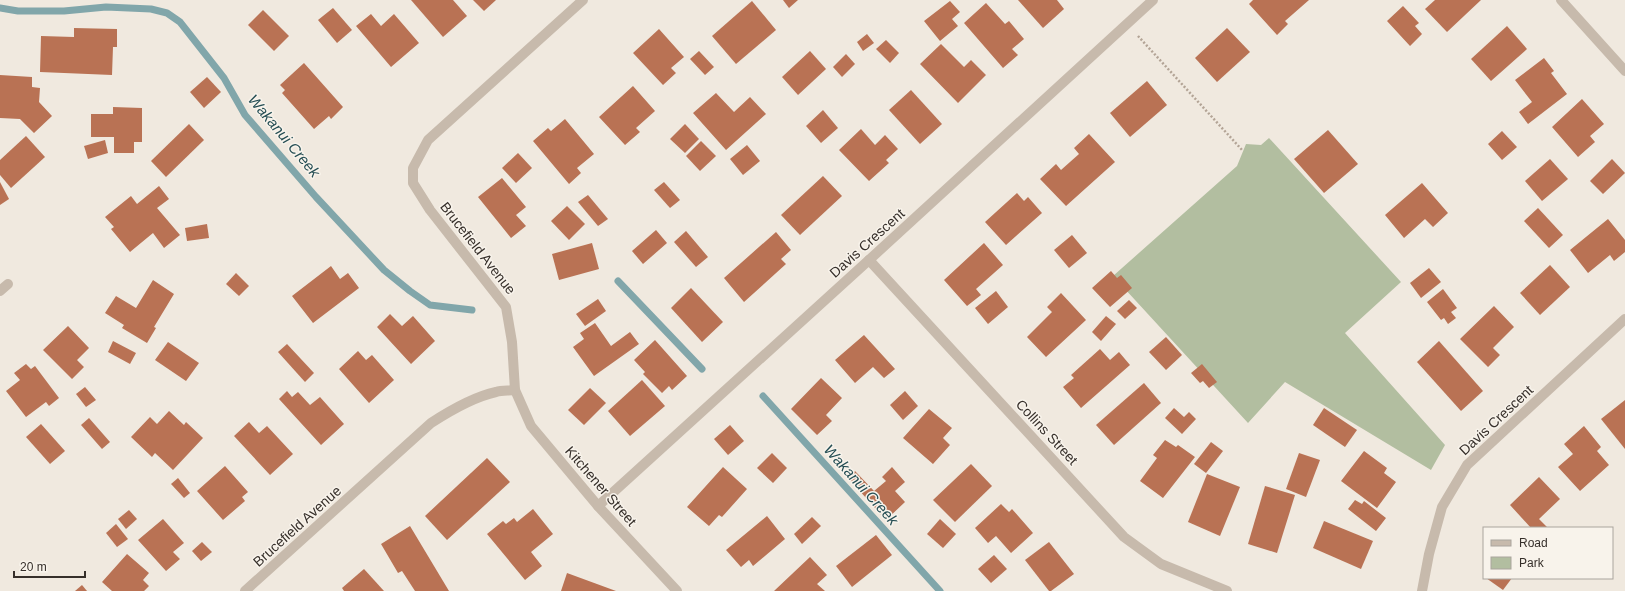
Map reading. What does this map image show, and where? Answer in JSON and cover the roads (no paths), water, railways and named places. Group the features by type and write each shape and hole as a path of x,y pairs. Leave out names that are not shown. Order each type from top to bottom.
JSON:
{"street":[{"name":"Brucefield Avenue","path":"245,591 431,423 454,409 478,398 496,392 515,390 512,342 506,307 430,210 414,183 413,168 428,140 582,0"},
{"name":"Davis Crescent","path":"598,506 1153,0"},
{"path":"1561,0 1625,71"},
{"name":"Collins Street","path":"869,260 1124,537 1161,564 1227,591"},
{"path":"0,291 8,284"},
{"name":"Davis Crescent","path":"1422,591 1429,554 1442,507 1467,465 1625,319"},
{"name":"Kitchener Street","path":"515,390 531,426 598,506 678,591"}],"waterway":[{"name":"Wakanui Creek","path":"0,8 18,11 64,11 106,7 151,9 167,13 180,22 224,78 245,115 316,197 384,270 430,305 472,310"},
{"name":"Wakanui Creek","path":"618,281 702,369"},
{"name":"Wakanui Creek","path":"763,396 940,591"}]}
